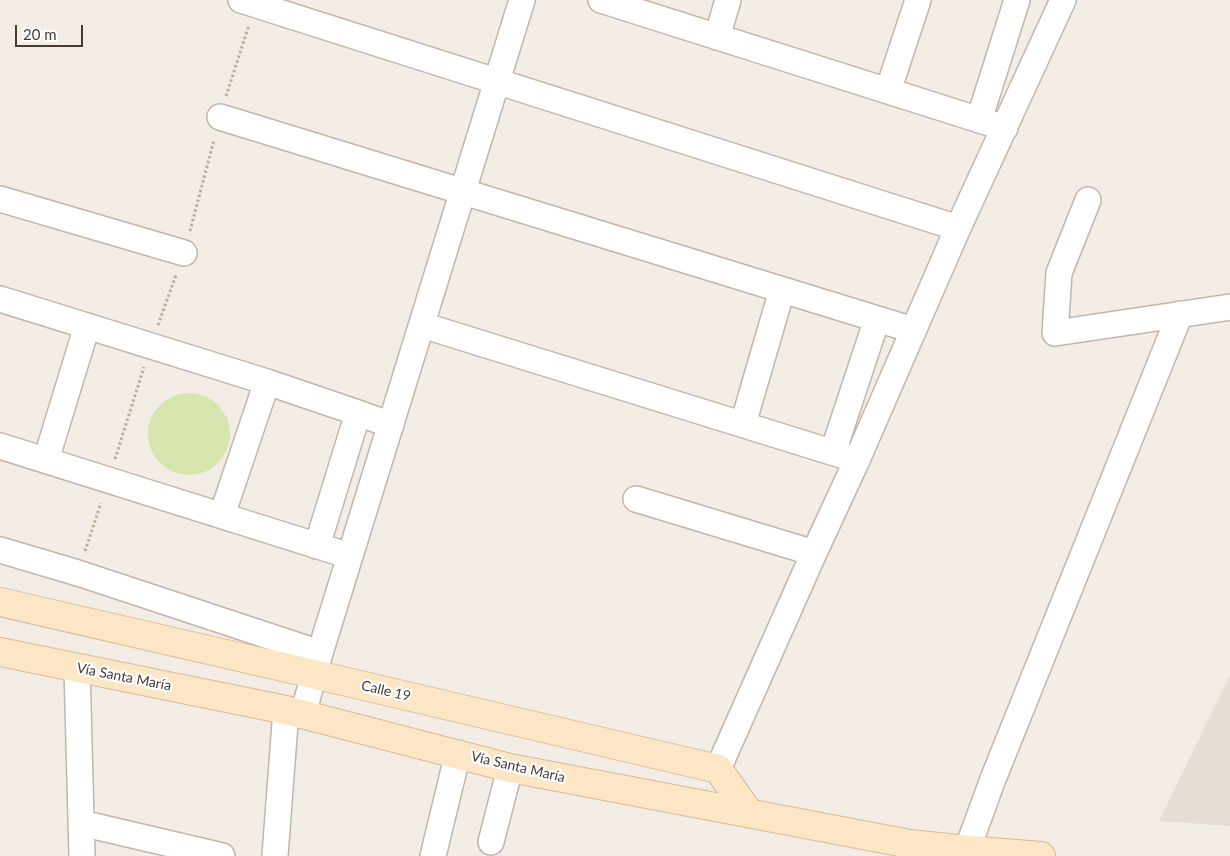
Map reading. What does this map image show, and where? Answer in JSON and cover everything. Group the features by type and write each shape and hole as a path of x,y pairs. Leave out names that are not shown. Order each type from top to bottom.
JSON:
{"main road":[{"name":"Calle 19","path":"0,602 317,664 718,769"},
{"name":"Vía Santa María","path":"0,652 294,712 510,768 749,814 909,850 967,850 1041,856"},
{"path":"718,769 749,814"}],"street":[{"path":"274,856 294,712 317,664 522,0"},
{"path":"716,37 728,0"},
{"path":"888,91 918,0"},
{"path":"979,120 1017,0"},
{"path":"718,769 857,460 958,228 1063,0"},
{"path":"251,1 958,228"},
{"path":"613,2 716,37 1005,128"},
{"path":"220,117 913,330"},
{"path":"0,199 184,253"},
{"path":"1088,200 1059,273 1055,333 1230,307"},
{"path":"743,424 782,290"},
{"path":"0,299 267,382 391,425"},
{"path":"967,850 993,779 1180,314"},
{"path":"833,452 877,319"},
{"path":"422,325 857,460"},
{"path":"46,460 87,326"},
{"path":"222,515 267,382"},
{"path":"317,546 358,413"},
{"path":"0,446 350,556"},
{"path":"636,499 814,553"},
{"path":"0,550 78,573 317,664"},
{"path":"76,668 82,856"},
{"path":"433,856 458,754"},
{"path":"491,842 510,768"},
{"path":"81,823 222,856"}],"path":[{"path":"78,573 109,480"}],"shaded area":[{"path":"1230,675 1230,826 1159,821"}],"green space":[{"path":"189,393 205,396 218,405 227,418 230,434 227,450 218,463 205,472 189,475 173,472 160,463 151,450 148,434 151,418 160,405 173,396"}]}
